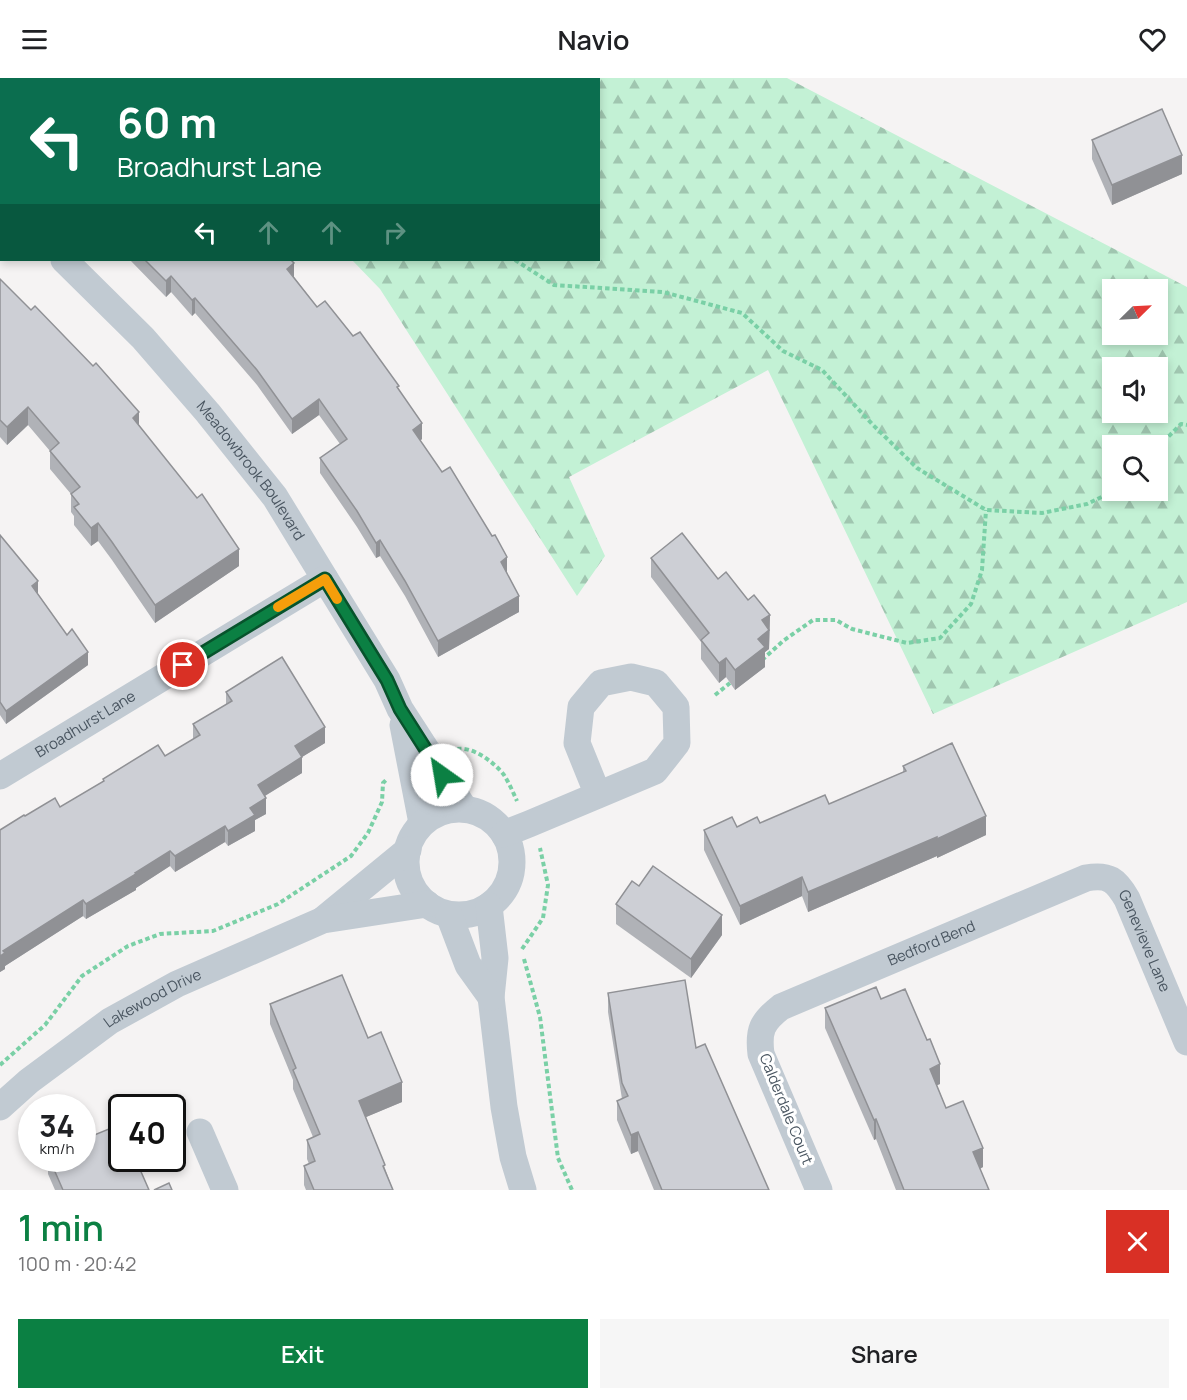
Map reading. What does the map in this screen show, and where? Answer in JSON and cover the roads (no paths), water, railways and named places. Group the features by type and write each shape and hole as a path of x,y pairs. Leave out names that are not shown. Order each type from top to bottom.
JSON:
{"street":[{"name":"Meadowbrook Boulevard","path":"65,261 143,338 208,413 275,497 387,680 400,709 464,808"},
{"name":"Broadhurst Lane","path":"0,776 325,579"},
{"path":"504,834 598,795 655,771 677,743 676,707 656,683 631,676 601,683 581,707 577,743 598,795"},
{"name":"Meadowbrook Boulevard","path":"400,709 422,823"},
{"path":"438,909 470,914 489,906 506,888 511,874 512,858 504,834 492,819 464,808 449,809 435,815 422,823 413,836 406,865 417,893 438,909 468,965 491,997"},
{"name":"Lakewood Drive","path":"0,1107 29,1081 110,1021 177,984 323,920 408,850"},
{"name":"Bedford Bend","path":"762,1026 769,1016 781,1007 1086,878 1098,876 1110,878"},
{"name":"Genevieve Lane","path":"1110,878 1126,899 1187,1042"},
{"path":"489,906 495,958 491,997 504,1107 513,1157 523,1190"},
{"name":"Lakewood Drive","path":"323,920 438,909"},
{"name":"Calderdale Court","path":"762,1026 761,1054 819,1190"},
{"path":"200,1132 225,1190"}]}
